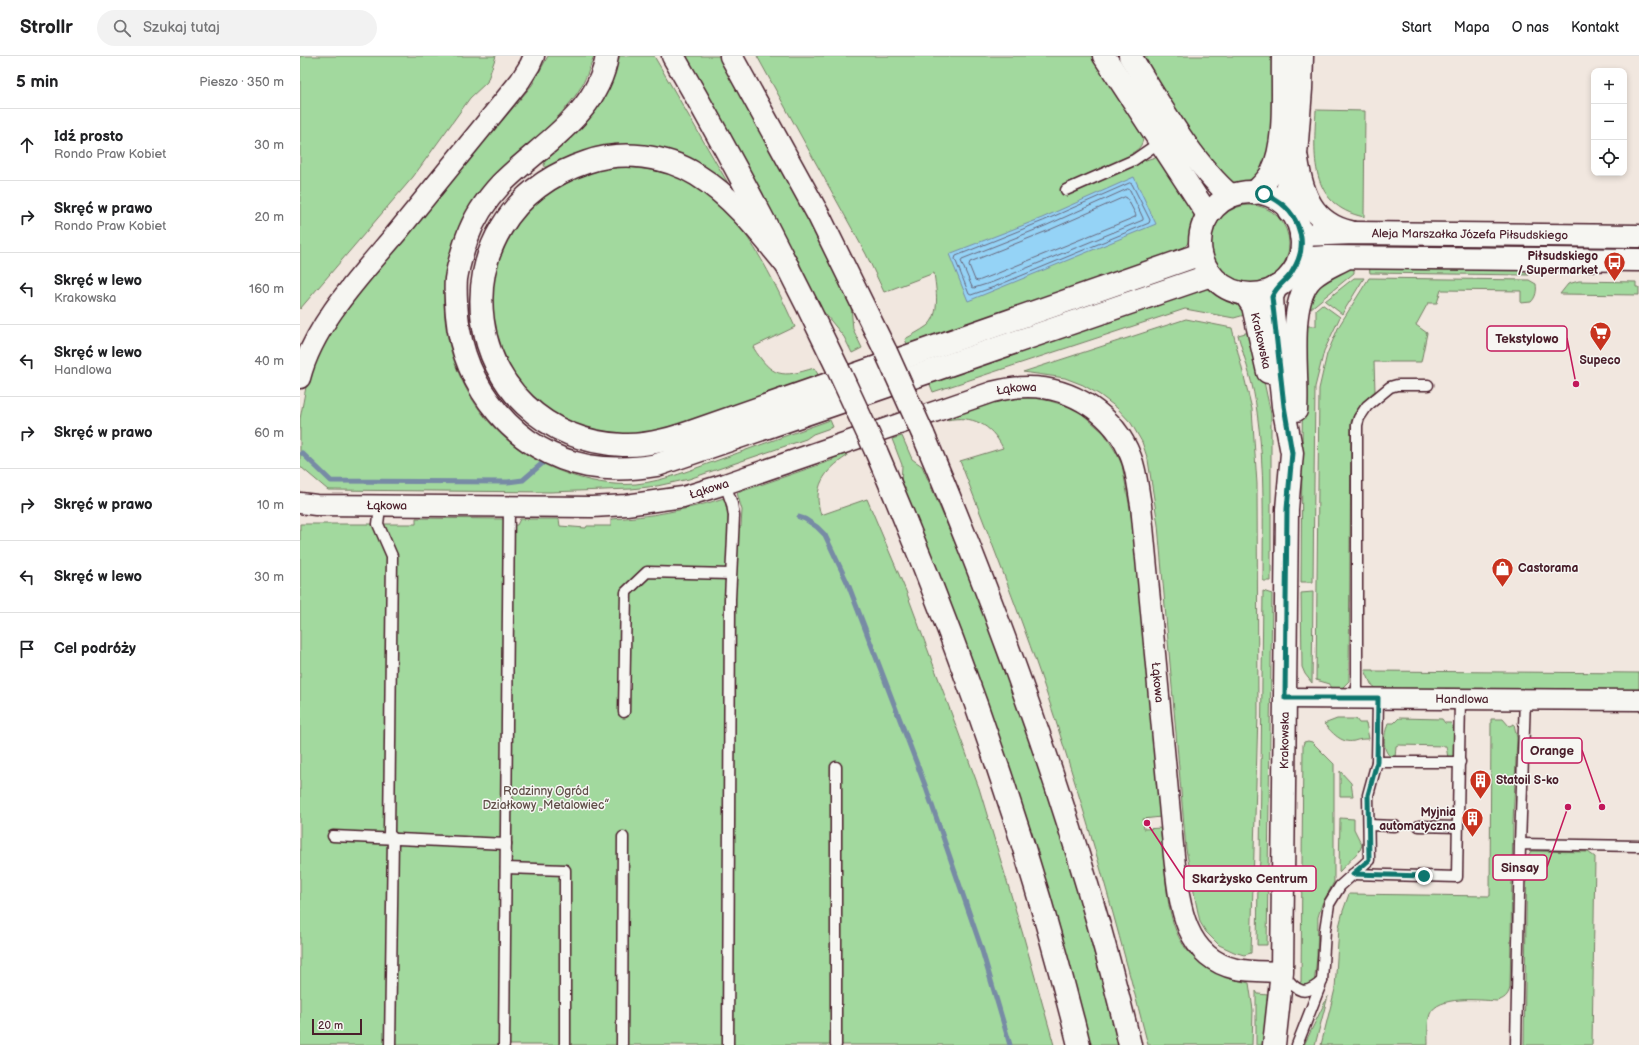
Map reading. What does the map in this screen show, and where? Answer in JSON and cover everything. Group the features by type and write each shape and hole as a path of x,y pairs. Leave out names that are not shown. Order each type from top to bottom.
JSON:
{"main road":[{"path":"607,56 598,83 572,121 501,184 486,202 467,237 456,279 456,301 460,337 469,367 478,386 491,406 520,435 537,447 560,457 587,466 611,469 632,469 657,465 1211,275"},
{"path":"673,56 733,162 788,266 876,451 938,604 983,726 1037,894 1079,1045"},
{"path":"732,56 819,216 886,352 923,434 996,612 1036,724 1093,906 1130,1045"},
{"path":"742,56 760,107"},
{"path":"1104,56 1208,215"},
{"path":"1130,56 1200,163 1220,187 1231,196"},
{"path":"1254,193 1272,172 1280,149 1282,123 1282,56"},
{"path":"1290,211 1287,191 1296,155 1302,56"},
{"path":"1296,155 1301,183 1317,214 1328,223 1339,229 1355,233"},
{"path":"788,266 730,199 696,174 679,165 637,156 614,156 594,159 570,167 550,177 532,190 516,206 501,226 485,265 481,285 480,304 486,340 501,374 511,389 523,403 538,416 579,438 603,443 625,445 649,443 672,438 702,428 1201,254"},
{"path":"1242,193 1254,193 1274,198 1290,211 1297,222 1301,235 1301,248 1298,261 1293,271 1276,287 1256,294 1245,294 1232,291 1221,284 1211,275 1205,266 1201,254 1200,241 1202,227 1208,215 1222,201 1231,196 1242,193"},
{"name":"Aleja Marszałka Józefa Piłsudskiego","path":"1301,235 1355,233 1639,236"},
{"path":"1292,453 1296,404 1296,322 1298,304 1303,290 1311,279 1322,270 1349,257"},
{"name":"Aleja Marszałka Józefa Piłsudskiego","path":"1298,261 1313,258 1349,257 1639,260"},
{"name":"Krakowska","path":"1274,1045 1282,972 1287,509 1292,453 1284,406 1273,313 1272,297 1276,287"},
{"name":"Krakowska","path":"1245,294 1253,306 1267,364 1287,509"},
{"name":"Krakowska","path":"1282,972 1290,1045"}],"street":[{"path":"300,378 302,368 339,303 520,81 534,56"},
{"name":"Łąkowa","path":"302,504 592,507 626,505 683,497 725,484 971,398 1014,388 1040,387 1067,394 1084,402 1104,417 1121,437 1131,456 1141,506 1174,856 1182,912 1190,934 1200,947 1212,958 1234,968 1282,972"},
{"name":"Handlowa","path":"1285,698 1639,700"}],"lane":[{"path":"1066,190 1134,160 1160,142"},
{"path":"1544,235 1545,259"},
{"path":"1357,698 1359,418 1367,406 1390,387 1397,385 1428,385"},
{"path":"725,484 732,504 734,516 730,574 728,1045"},
{"path":"504,1045 509,506"},
{"path":"378,516 378,524 392,556 389,834 393,838 390,1045"},
{"path":"624,712 626,592 647,572 730,574"},
{"path":"1297,1045 1322,981 1325,930 1330,904 1340,886 1369,860 1368,795 1377,762 1378,698"},
{"path":"1353,874 1457,877 1460,699"},
{"path":"1516,1045 1520,844 1525,699"},
{"path":"1377,762 1460,762"},
{"path":"836,767 836,1045"},
{"path":"1369,825 1395,826"},
{"path":"1419,826 1457,827"},
{"path":"333,836 506,844"},
{"path":"622,1045 623,837"},
{"path":"1520,844 1639,846"},
{"path":"506,868 565,870 565,1045"},
{"path":"1282,972 1297,989 1304,992 1314,989 1322,981"}],"green space":[{"path":"300,56 496,56 487,82 470,98 413,177 300,309"},
{"path":"548,56 594,56 580,89 573,99 544,131 496,174 469,208 459,227 448,264 444,301 448,338 459,373 476,405 500,433 530,456 573,476 591,481 618,484 636,484 647,482 689,471 830,420 833,427 813,434 806,439 689,479 657,486 631,489 550,492 328,490 302,468 300,468 300,419 308,376 316,356 343,308 532,85"},
{"path":"618,56 654,56 729,185 589,150 546,168 544,165 545,161 581,128 601,102 615,73"},
{"path":"684,56 719,56 797,194 851,306 853,329 862,348 852,353 844,337 818,305 763,195"},
{"path":"757,56 1092,56 1143,133 1141,145 1132,153 1135,159 1139,162 1159,156 1195,214 1195,226 1192,237 1186,246 1177,254 907,344 905,339 927,326 934,315 936,308 936,286 934,273 884,292 866,254"},
{"path":"1139,56 1273,56 1277,98 1270,167 1256,179 1241,185 1228,180 1219,174"},
{"path":"1316,110 1365,111 1364,217 1346,211 1333,202 1324,190 1318,176 1316,160"},
{"path":"627,167 666,173 695,186 715,201 732,218 748,238 761,259 774,282 795,327 753,347 766,365 772,370 786,374 814,368 819,376 675,427 624,436 565,423 529,396 503,359 491,316 494,271 512,229 543,196 582,175 604,169"},
{"path":"1250,205 1265,208 1278,216 1286,229 1289,244 1286,259 1278,272 1265,280 1250,283 1235,280 1222,272 1214,259 1211,244 1214,229 1222,216 1235,208"},
{"path":"1368,241 1523,244 1524,248 1367,249"},
{"path":"1639,244 1639,252 1556,249 1556,245"},
{"path":"1354,266 1354,273 1310,309 1304,309 1326,275"},
{"path":"1369,266 1520,270 1529,275 1370,273"},
{"path":"1354,278 1364,278 1342,314 1325,301"},
{"path":"1369,278 1529,280 1536,284 1536,291 1531,302 1521,303 1521,291 1441,290 1437,303 1428,303 1416,325 1427,333 1421,362 1374,362 1375,391 1360,405 1351,422 1349,681 1342,688 1330,690 1330,684 1316,680 1319,389 1327,354 1339,326"},
{"path":"1579,281 1636,282 1636,287 1639,287 1639,295 1560,294 1568,284"},
{"path":"1205,287 1229,296 1240,304 1248,314 1234,318 1185,309 933,392 929,382"},
{"path":"1322,304 1340,317 1324,351 1315,387 1313,582 1301,582 1303,326 1316,326 1316,309"},
{"path":"1186,319 1232,328 1252,409 1257,484 1258,714 1251,953 1244,955 1219,945 1206,932 1200,922 1196,903 1186,849 1158,525 1148,460 1142,442 1131,423 1117,408 1100,395 1083,385 1065,378 1023,372"},
{"path":"1253,331 1271,414 1271,581 1263,581 1262,475 1260,433 1256,402 1238,335"},
{"path":"1010,398 1035,398 1050,401 1067,406 1081,413 1104,433 1122,465 1134,531 1161,817 1143,819 1144,829 1162,828 1169,905 1174,926 1184,946 1198,962 1220,974 1249,983 1253,1010 1252,1045 1148,1045 1099,864 1043,682 960,461 1003,448 993,433 980,423 965,419 947,420 944,415 983,403"},
{"path":"902,436 912,459 922,466 969,575 1023,719 1071,869 1118,1045 1091,1045 1064,953 901,485 902,465 892,439"},
{"name":"Rodzinny Ogród Działkowy „Metalowiec”","path":"845,451 847,456 826,474 819,488 818,496 821,515 867,499 906,591 979,788 1054,1045 300,1045 300,524 416,524 416,518 504,519 504,525 517,525 520,519 559,519 560,526 586,528 587,526 611,526 611,519 639,517 668,512 724,498 728,513 728,527 741,527 742,510 737,493 833,460 831,456"},
{"path":"1263,591 1272,594 1267,945 1257,945 1258,882 1260,861"},
{"path":"1313,592 1312,683 1302,667 1301,593"},
{"path":"1365,670 1639,673 1639,693 1377,689 1371,684"},
{"path":"1399,718 1442,719 1445,723 1451,723 1454,733 1454,757 1448,758 1446,746 1398,745 1396,746 1395,758 1390,756 1385,749 1385,733 1388,723 1394,723"},
{"path":"1337,719 1356,719 1359,723 1366,723 1369,739 1345,741 1341,739 1324,724"},
{"path":"1491,719 1503,719 1509,726 1514,724 1517,738 1513,822 1510,988 1507,995 1497,1001 1450,1001 1434,1008 1429,1018 1428,1045 1321,1045 1335,989 1339,927 1349,894 1490,896"},
{"path":"1304,742 1312,742 1334,764 1334,882 1322,904 1318,917 1317,957 1314,984 1306,986 1298,983 1301,982 1303,745"},
{"path":"1340,771 1351,783 1353,796 1340,796"},
{"path":"1340,818 1354,819 1354,829 1362,845 1360,850 1339,872"},
{"path":"1531,851 1588,852 1595,857 1592,1045 1524,1045 1527,857"},
{"path":"1256,991 1258,994 1268,995 1267,1045 1256,1045"},
{"path":"1328,996 1315,1045 1304,1045"}],"water":[{"path":"1134,177 1156,224 968,301 949,254 1042,218"}],"waterway":[{"path":"302,453 331,481 508,482 523,480 545,461"},
{"path":"799,517 817,527 825,535 848,584 925,785 981,947 1010,1045"}],"place":[{"name":"Piłsudskiego / Supermarket","path":"1614,282"},
{"name":"Supeco","path":"1600,352"},
{"name":"Tekstylowo","path":"1576,384"},
{"name":"Castorama","path":"1502,588"},
{"name":"Statoil S-ko","path":"1480,800"},
{"name":"Sinsay","path":"1568,807"},
{"name":"Orange","path":"1602,807"},
{"name":"Skarżysko Centrum","path":"1147,823"},
{"name":"Myjnia automatyczna","path":"1472,838"}],"route":[{"path":"1264,194 1274,198 1290,211 1297,222 1301,235 1298,261 1293,271 1276,287 1272,297 1284,406 1292,453 1287,509 1285,698 1378,698 1377,762 1368,795 1369,860 1353,874 1424,876"}]}
